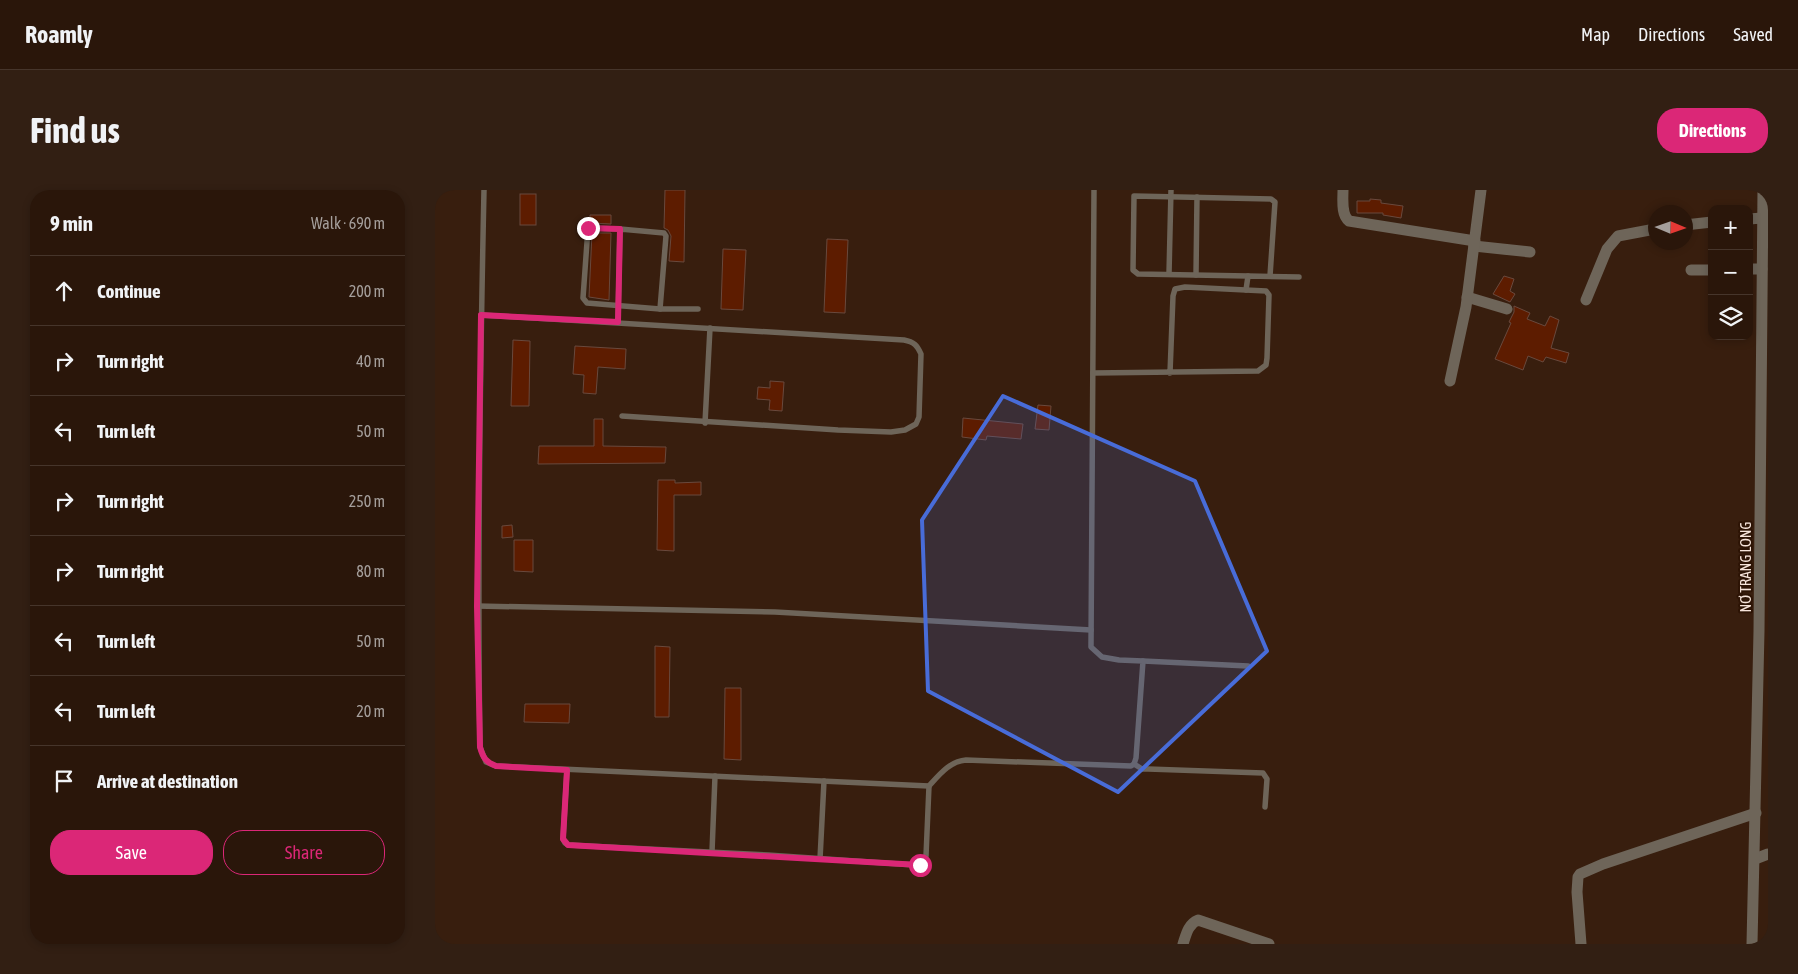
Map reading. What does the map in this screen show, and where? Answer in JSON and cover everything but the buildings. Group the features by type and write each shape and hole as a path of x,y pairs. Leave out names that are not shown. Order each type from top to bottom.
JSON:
{"street":[{"path":"1343,190 1343,209 1345,218 1349,221 1530,252"},
{"path":"1450,381 1460,341 1481,190"},
{"name":"NƠ TRANG LONG","path":"1752,944 1756,813 1763,717 1762,269 1765,205 1763,190"},
{"path":"1753,219 1763,218"},
{"path":"1693,224 1708,222"},
{"path":"1586,300 1607,249 1618,236 1648,230"},
{"path":"1753,269 1762,269"},
{"path":"1691,270 1708,270"},
{"path":"1467,297 1507,309"},
{"path":"1581,944 1577,892 1577,880 1580,874 1603,864 1756,813"},
{"path":"1755,859 1768,854"},
{"path":"1183,944 1189,927 1198,920 1269,944"}],"lane":[{"path":"484,190 477,606 480,747 486,762 496,766 567,770 929,786"},
{"path":"1094,190 1091,647 1102,657 1119,660 1248,666"},
{"path":"1169,274 1171,193"},
{"path":"1270,276 1275,202 1271,199 1197,197 1171,193 1134,196 1133,270 1138,274 1299,277"},
{"path":"1196,275 1197,197"},
{"path":"660,309 666,236 664,233 588,228 583,298 587,303 660,309 698,309"},
{"path":"618,322 620,229"},
{"path":"1180,288 1181,275"},
{"path":"1213,289 1214,275"},
{"path":"1247,290 1248,276"},
{"path":"1093,373 1170,373 1258,371 1266,365 1267,358 1269,296 1266,291 1175,289 1173,296 1170,373"},
{"path":"481,315 904,340 913,342 921,354 919,417 916,424 905,430 891,432 838,430 622,416"},
{"path":"705,422 710,328"},
{"path":"477,606 775,612 1091,630"},
{"path":"567,770 563,839 568,845 920,865 924,862 926,856 929,786 941,772 959,760 1131,766 1134,764 1137,758 1143,661"},
{"path":"1134,764 1141,769 1263,774 1267,779 1265,807"},
{"path":"712,852 715,776"},
{"path":"821,859 824,781"}],"highlighted area":[{"path":"1003,396 1195,481 1267,651 1118,792 928,691 922,520"}],"route":[{"path":"588,228 620,229 618,322 481,315 477,606 480,747 483,757 486,762 496,766 567,770 563,839 568,845 920,865"}]}
